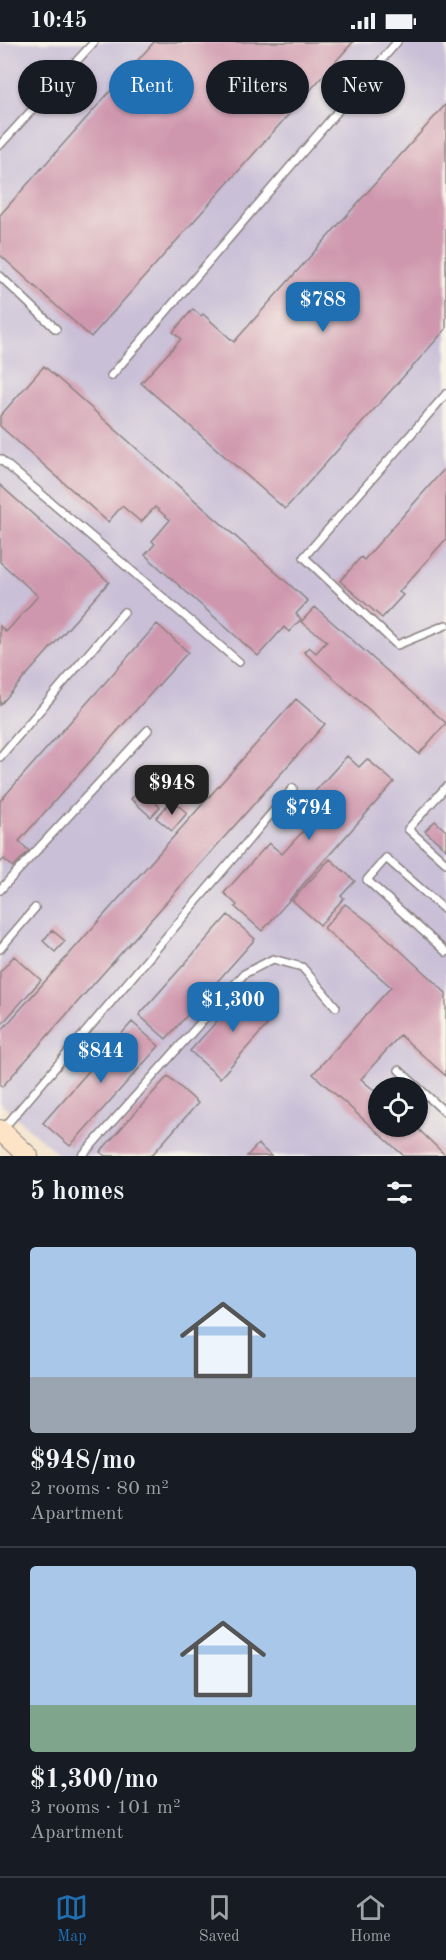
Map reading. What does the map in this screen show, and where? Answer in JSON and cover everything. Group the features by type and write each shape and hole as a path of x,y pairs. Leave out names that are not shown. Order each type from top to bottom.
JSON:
{"main road":[{"path":"0,1130 28,1156"}],"lane":[{"path":"0,145 94,42"},
{"path":"111,376 397,42"},
{"path":"0,276 56,329"},
{"path":"446,394 304,557 397,645 446,625"},
{"path":"0,459 239,662"},
{"path":"0,757 124,612"},
{"path":"0,890 148,730"},
{"path":"446,787 408,829 446,863"},
{"path":"0,1130 293,788"},
{"path":"446,910 386,858 367,880 446,952"},
{"path":"0,949 35,908"},
{"path":"82,1156 244,974 273,959 302,967 336,1007"},
{"path":"399,1070 446,1113"}],"shaded area":[{"path":"0,42 446,42 446,1156 60,1156 0,1103"}],"building":[{"path":"154,42 353,42 337,60 321,60 321,78 309,92 309,60 206,60 206,114 289,114 91,337 0,255 0,215 90,114 97,114 97,106 109,93 109,114 194,114 194,60 138,60"},
{"path":"446,104 446,329 285,509 141,383 181,339 173,332 193,309 201,316 203,314 234,342"},
{"path":"44,366 308,601 296,614 301,619 289,632 284,627 258,656 145,555 155,544 152,541 170,520 155,507 141,522 122,506 108,522 0,426 0,416"},
{"path":"446,467 446,539 399,592 403,595 382,618 340,581 361,557 364,560"},
{"path":"0,485 109,582 0,705 0,626 6,632 38,596 0,562"},
{"path":"315,607 446,723 419,754 304,652 309,647 316,653 327,641 301,622"},
{"path":"157,624 188,652 19,841 29,851 13,867 4,859 0,863 0,801"},
{"path":"296,699 325,724 2,1087 0,1085 0,1032"},
{"path":"347,756 359,767 367,759 394,782 262,931 235,907 237,905 224,893 269,843 282,854 305,829 292,817"},
{"path":"141,789 160,807 151,817 131,799"},
{"path":"172,800 187,813 172,831 156,818"},
{"path":"435,821 446,831 446,849 425,831"},
{"path":"330,859 355,881 341,896 344,898 320,925 292,900"},
{"path":"345,904 373,925 446,993 446,1076 400,1035 361,1079 368,1085 368,1124 313,1074 391,987 324,928"},
{"path":"228,915 255,939 166,1039 139,1015"},
{"path":"52,930 65,941 55,952 43,941"},
{"path":"14,956 41,980 0,1026 0,972"},
{"path":"246,989 276,1015 220,1078 190,1051"},
{"path":"132,1022 159,1046 70,1146 43,1123"},
{"path":"168,1076 198,1103 151,1156 105,1156 100,1152"},
{"path":"383,1137 426,1137 446,1156 404,1156"},
{"path":"258,1144 271,1156 247,1156"}]}
